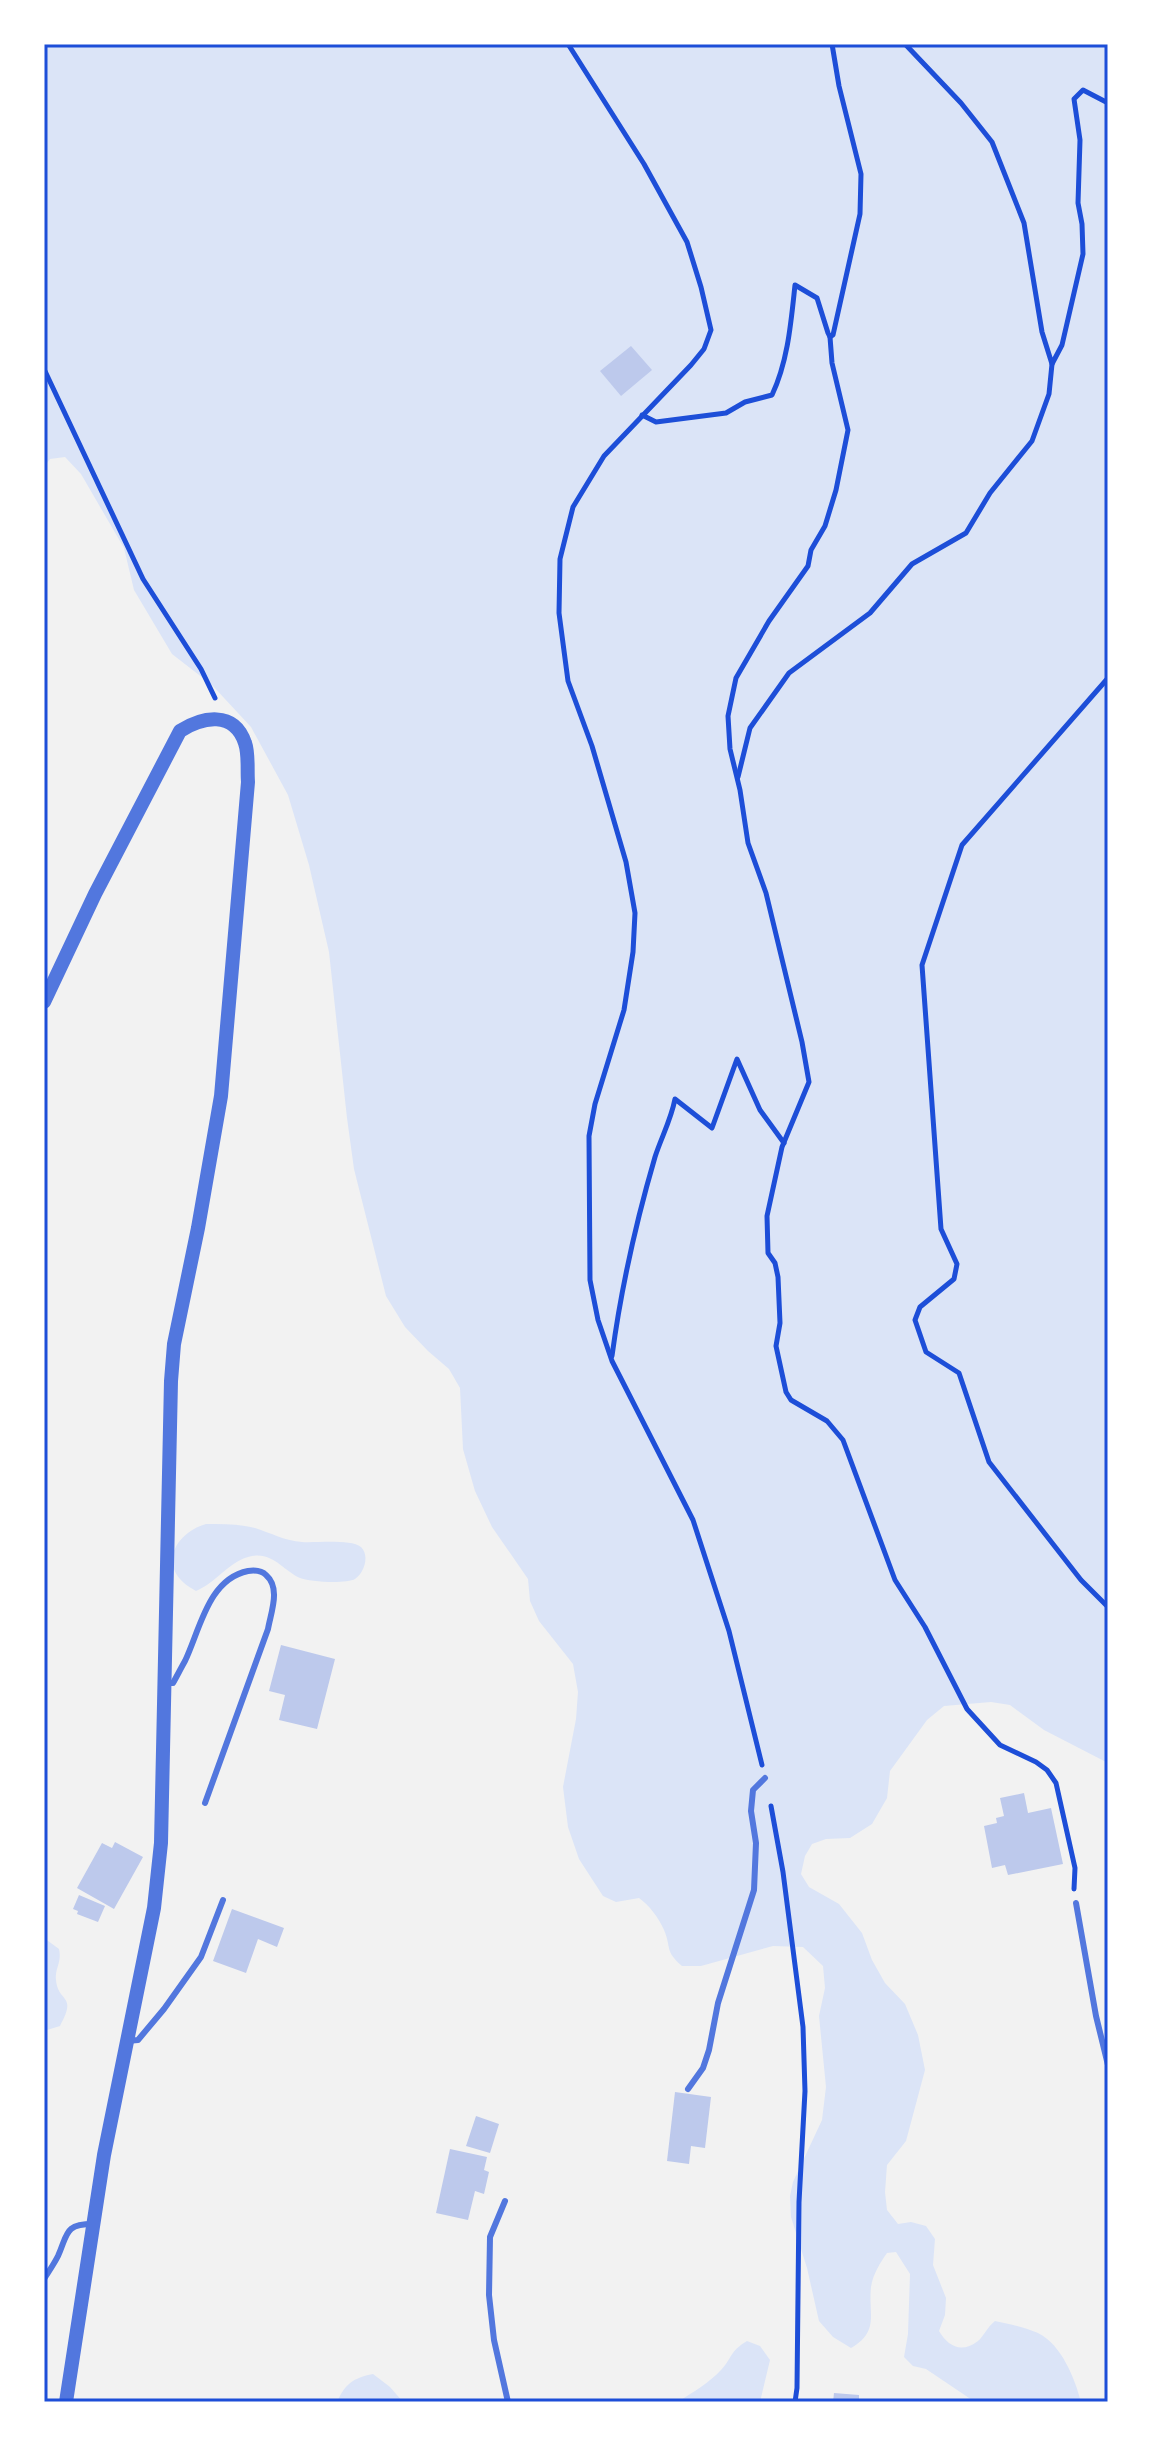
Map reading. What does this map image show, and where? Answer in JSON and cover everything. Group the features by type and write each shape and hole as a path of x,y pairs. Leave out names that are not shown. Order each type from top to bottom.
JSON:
{"street":[{"path":"44,1002 95,894 180,731 207,718 222,720 234,727 245,742 248,782 221,1096 174,1344 171,1381 161,1843 154,1908 104,2155 66,2402"}],"lane":[{"path":"165,1683 173,1683 211,1600 222,1587 232,1578 250,1571 261,1571 268,1577 273,1585 274,1599 268,1629 205,1803"},
{"path":"688,2089 703,2068 709,2050 718,2003 754,1890 756,1843 751,1811 753,1790 765,1778"},
{"path":"127,2041 138,2040 184,1983 201,1957 223,1900"},
{"path":"1076,1903 1108,2065"},
{"path":"505,2201 490,2237 488,2283 494,2340 508,2402"},
{"path":"44,2279 68,2232 80,2224 94,2224"}],"path":[{"path":"568,44 644,164 687,242 711,330 704,349 604,456 573,507 560,559 559,613 568,681 592,746 626,862 635,913 633,952 624,1010 595,1104 589,1136 590,1280 598,1320 612,1361 693,1520 729,1631 765,1778 783,1872 803,2027 805,2091 799,2202 795,2402"},
{"path":"830,337 833,335 860,214 861,174 832,44"},
{"path":"905,44 961,103 992,142 1024,223 1042,332 1052,364"},
{"path":"738,778 750,728 789,673 870,613 912,564 966,533 990,493 1032,441 1049,394 1052,364 1062,345 1083,254 1078,203 1080,140 1074,99 1083,90 1108,103"},
{"path":"642,415 656,422 726,413 745,402 772,395 779,381 789,337 795,285 817,298 830,337 832,363 846,415 846,449 825,526 811,550 808,566 769,621 736,678 728,716 730,749 738,778 748,843 766,893 809,1082 784,1143 767,1216 766,1242 778,1277 780,1323 776,1346 786,1392 791,1400 827,1421 843,1440 895,1580 925,1627 967,1709 1000,1745 1036,1762 1047,1770 1056,1783 1075,1868 1076,1903"},
{"path":"44,369 143,579 201,669 227,723"},
{"path":"1108,678 962,845 922,965 941,1229 957,1264 954,1279 920,1307 915,1320 926,1352 959,1373 989,1462 1081,1580 1108,1607"},
{"path":"612,1361 634,1234 675,1099 712,1128 737,1059 760,1110 784,1143"}],"shaded area":[{"path":"44,44 1108,44 1108,1763 1044,1730 1010,1705 991,1702 944,1706 927,1720 890,1771 887,1798 872,1824 850,1838 826,1839 812,1844 805,1856 801,1874 809,1887 839,1904 862,1933 872,1960 885,1983 905,2004 918,2035 925,2070 906,2141 887,2165 885,2192 887,2210 898,2224 911,2222 926,2226 935,2239 933,2265 946,2298 945,2315 939,2331 946,2341 961,2348 978,2341 995,2321 1038,2333 1061,2354 1081,2402 975,2402 926,2369 913,2366 904,2357 910,2274 896,2252 887,2253 873,2278 871,2321 866,2335 851,2348 833,2337 819,2321 791,2217 790,2196 793,2182 822,2120 826,2087 819,2016 825,1988 823,1966 803,1947 773,1946 701,1966 682,1966 671,1953 662,1925 646,1904 639,1898 616,1902 603,1896 579,1859 568,1827 563,1787 576,1719 578,1692 573,1664 539,1621 530,1601 528,1579 492,1527 475,1491 463,1449 460,1388 449,1369 405,1327 386,1296 354,1169 329,952 309,865 288,795 251,727 212,685 172,654 134,590 124,548 81,474 65,457 50,459 44,467"},
{"path":"206,1524 249,1527 296,1541 356,1545 364,1551 365,1564 355,1579 319,1581 300,1578 266,1557 252,1556 237,1562 196,1591 182,1581 174,1570 173,1553 182,1538"},
{"path":"44,1938 59,1949 57,1987 67,2003 60,2026 47,2030 44,2029"},
{"path":"747,2341 760,2346 770,2360 760,2402 678,2402 716,2375"},
{"path":"373,2374 403,2402 337,2402 350,2383"}],"building":[{"path":"631,346 652,370 621,396 600,371"},
{"path":"281,1645 335,1659 317,1729 279,1720 285,1695 269,1691"},
{"path":"1024,1793 1028,1813 1051,1808 1063,1864 1008,1875 1005,1865 992,1868 984,1826 997,1823 996,1818 1004,1816 1000,1798"},
{"path":"115,1842 143,1857 114,1909 77,1888 102,1843 112,1848"},
{"path":"79,1895 105,1906 98,1922 77,1914 78,1911 73,1909"},
{"path":"232,1909 284,1928 277,1947 258,1939 246,1973 213,1961"},
{"path":"675,2092 711,2097 705,2148 691,2146 689,2164 667,2161"},
{"path":"476,2116 499,2124 490,2153 466,2146"},
{"path":"450,2149 487,2157 484,2170 489,2172 484,2194 475,2191 468,2220 436,2213"},
{"path":"834,2393 859,2395 859,2402 833,2402"}]}
